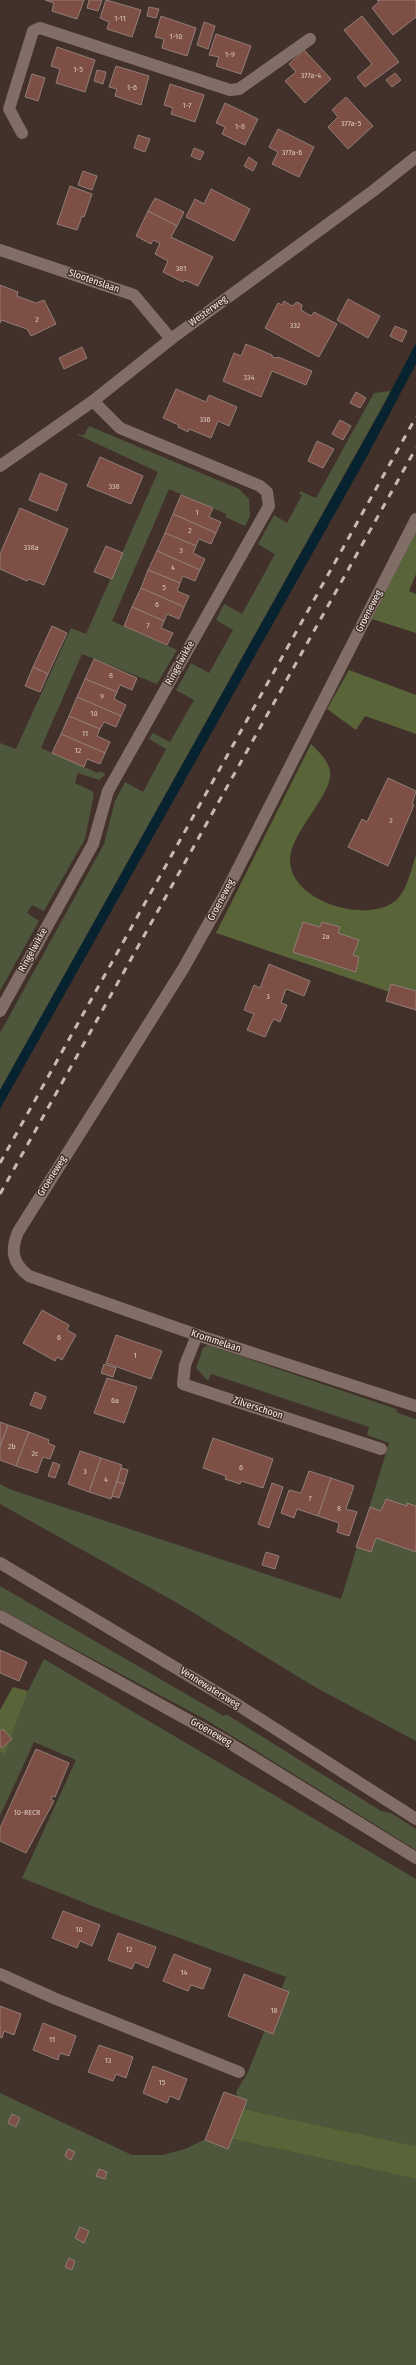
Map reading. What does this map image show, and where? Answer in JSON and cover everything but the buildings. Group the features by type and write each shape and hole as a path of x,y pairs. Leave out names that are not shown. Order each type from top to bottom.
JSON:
{"street":[{"path":"22,133 9,109 33,31 40,28 230,90 239,89 310,39"},
{"name":"Westerweg","path":"0,466 93,401 171,339 373,191 416,157"},
{"name":"Slootenslaan","path":"0,250 134,295 171,339"},
{"name":"Ringelwikke","path":"0,1011 93,844 108,791 269,506 266,492 260,486 120,428 93,401"},
{"name":"Groeneweg","path":"19,1268 13,1252 18,1232 182,969 224,896 416,518"},
{"name":"Krommelaan","path":"19,1268 28,1276 196,1335 416,1406"},
{"name":"Zilverschoon","path":"196,1335 185,1365 183,1384 381,1449"},
{"name":"Vennewatersweg","path":"0,1563 238,1705 416,1819"},
{"name":"Groeneweg","path":"0,1616 226,1741 416,1858"},
{"path":"0,1974 56,1999 239,2072"}],"green space":[{"path":"391,391 0,1090 0,1033 104,844 115,801 125,782 143,792 166,749 149,739 153,733 170,742 194,700 176,690 191,663 209,673 233,630 216,620 224,604 242,614 275,554 258,544 274,515 287,523 302,495 299,494 300,491 316,498 374,393"},
{"path":"89,426 239,489 249,499 250,516 245,526 225,517 226,514 169,489 112,621 177,650 157,684 82,654 41,748 98,773 99,771 106,774 99,780 78,773 75,783 92,791 94,794 85,839 44,911 32,905 27,913 39,921 0,991 0,743 16,749 71,628 86,634 158,472 76,434 84,435"},
{"path":"416,532 416,574 409,591 416,594 416,633 372,619"},
{"path":"349,670 416,695 416,734 365,716 356,730 327,709"},
{"path":"311,744 323,756 329,767 329,780 319,802 296,838 290,861 294,875 303,888 316,898 332,905 350,909 367,910 382,908 395,901 403,892 416,855 416,1001 216,933"},
{"path":"208,1345 396,1409 398,1413 416,1419 416,1741 315,1687 179,1604 0,1504 0,1484 12,1490 341,1599 389,1443 367,1435 369,1427 211,1374 208,1381 196,1368 203,1348"},
{"path":"0,1586 224,1716 226,1714 381,1811 391,1813 416,1829 416,1850 208,1721 0,1609"},
{"path":"44,1659 416,1879 416,2146 234,2107 238,2099 236,2092 248,2072 286,1977 100,1909 22,1878 76,1760 34,1742 0,1816 0,1752 5,1753 28,1691"},
{"path":"13,1687 28,1691 5,1754 0,1752 0,1710"},
{"path":"0,2093 132,2155 162,2155 185,2149 214,2135 416,2179 416,2365 0,2365"},
{"path":"234,2107 416,2146 416,2179 214,2135"}],"water":[{"path":"416,343 416,364 365,460 0,1109 0,1090 381,410"}],"railway":[{"path":"0,1163 416,417"},
{"path":"0,1194 416,448"}]}
